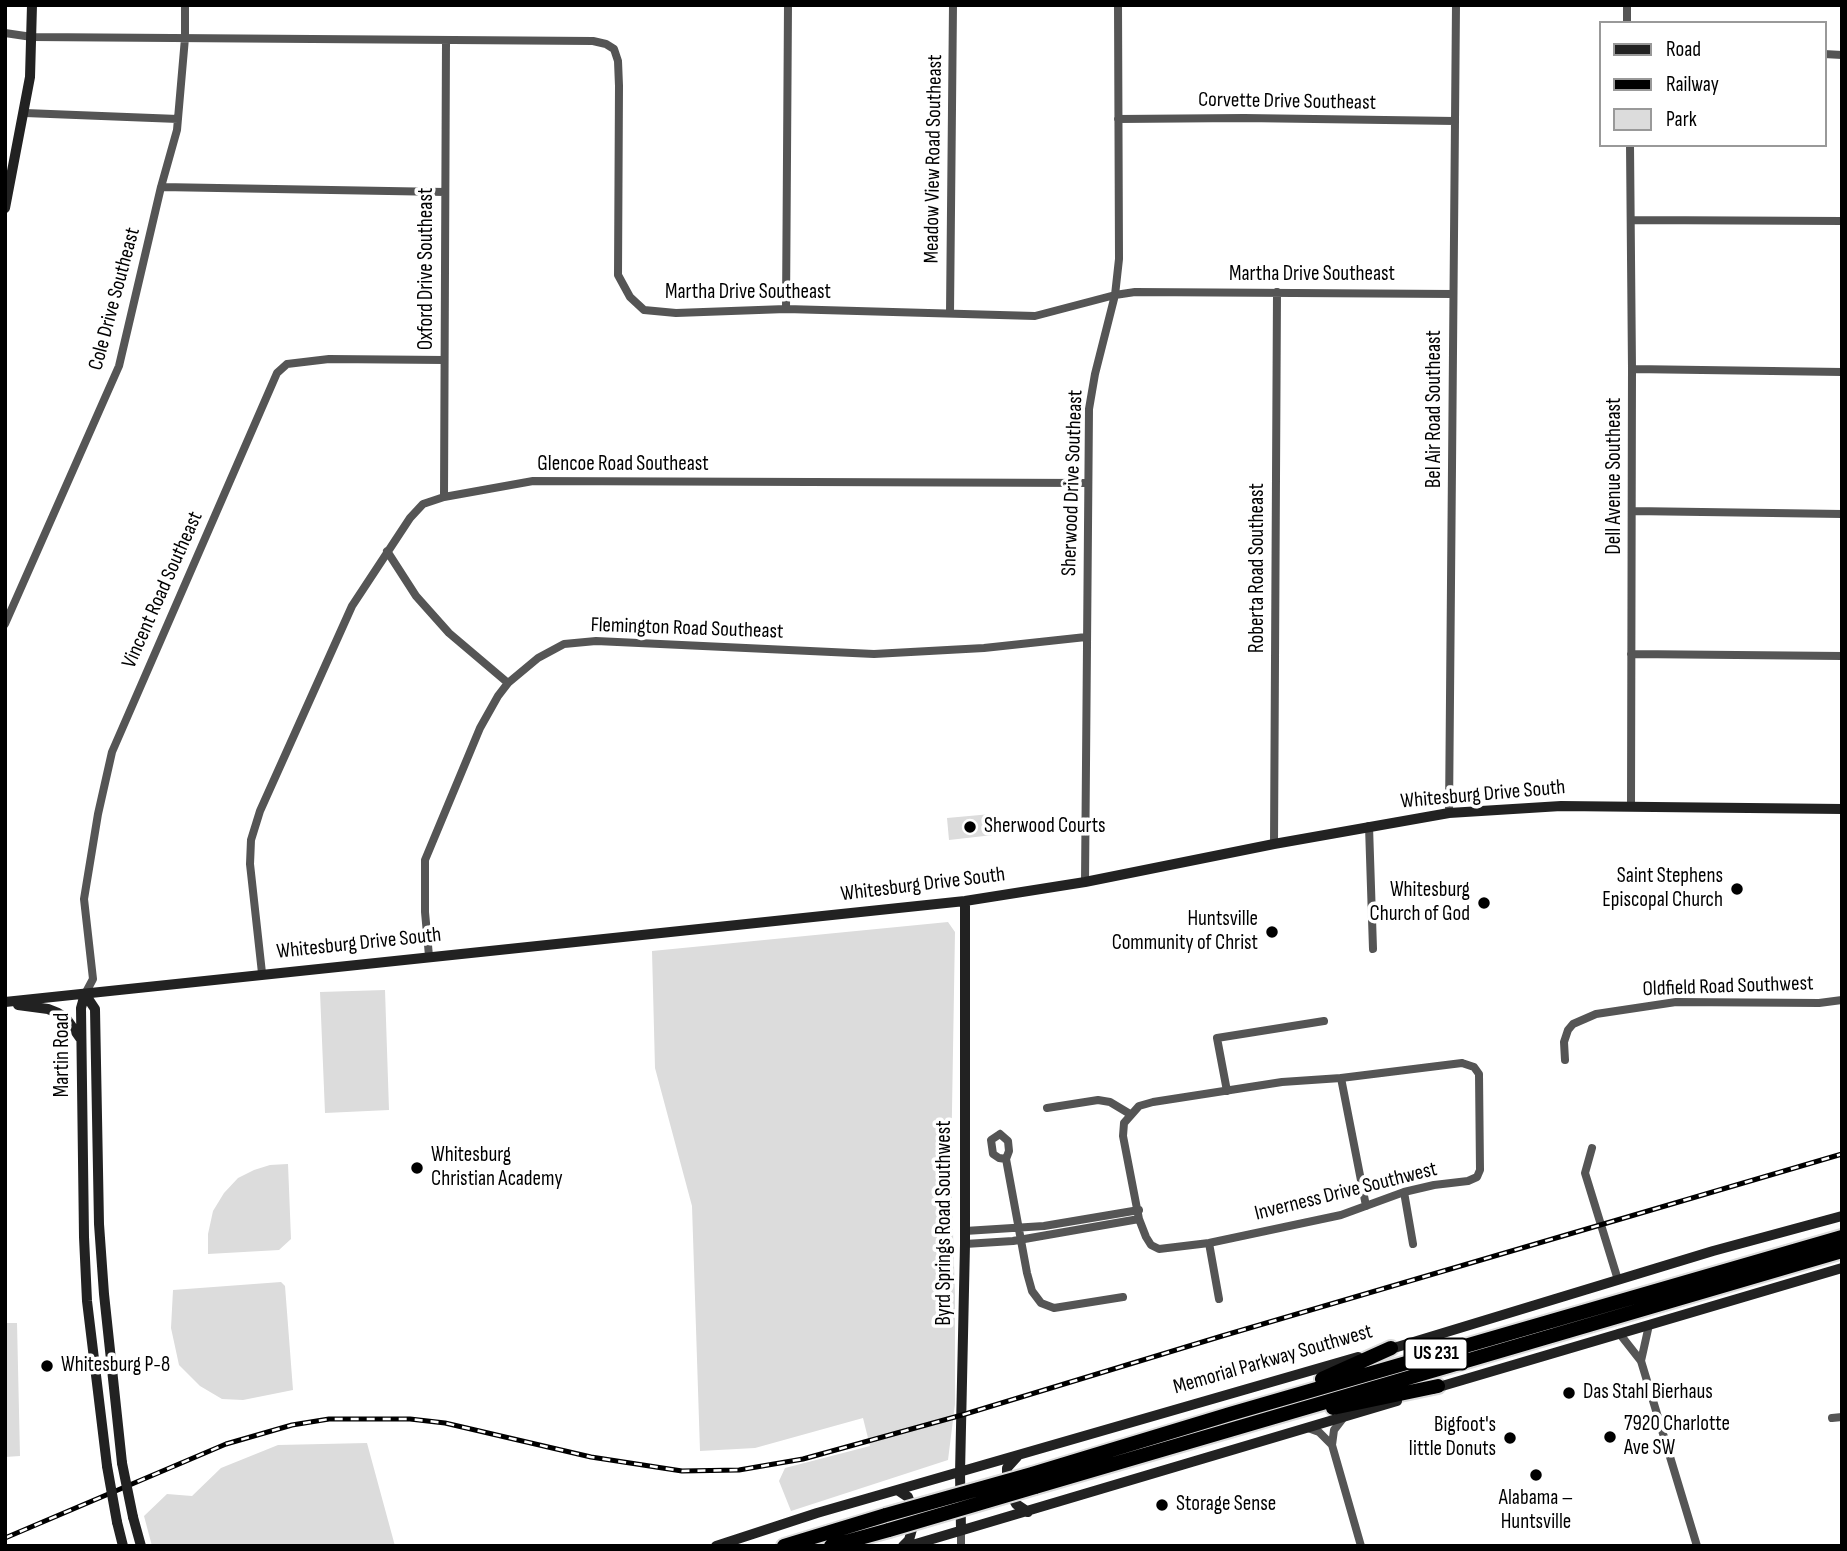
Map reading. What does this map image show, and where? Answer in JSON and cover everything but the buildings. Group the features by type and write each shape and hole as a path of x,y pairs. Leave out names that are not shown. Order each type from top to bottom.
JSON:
{"highway":[{"name":"Memorial Parkway Southwest","path":"1034,1480 1230,1414 1842,1237"},
{"name":"Memorial Parkway Southwest","path":"784,1546 888,1523 1034,1480 1229,1430 1842,1251"},
{"path":"1230,1414 1250,1402 1321,1380 1391,1349"},
{"path":"1229,1430 1438,1386"},
{"name":"Memorial Parkway Southwest","path":"831,1546 888,1523"}],"main road":[{"path":"5,208 24,113 32,37 32,5"},
{"name":"Whitesburg Drive South","path":"5,1003 262,973 965,901 1449,813 1548,807 1842,809"},
{"name":"Byrd Springs Road Southwest","path":"961,1530 965,1244 965,901"},
{"name":"Martin Road","path":"85,994 81,1009 81,1041 87,1301 107,1466 123,1546"},
{"name":"Martin Road","path":"85,994 95,1009 99,1224 104,1294 122,1463 141,1546"},
{"path":"5,1003 58,1013 66,1018 81,1041"},
{"name":"Memorial Parkway Southwest","path":"716,1546 817,1513 1391,1349 1842,1216"},
{"path":"909,1546 1423,1393 1438,1386 1842,1268"},
{"path":"1019,1455 1007,1468 1007,1487 1016,1504 1028,1512"},
{"path":"899,1491 908,1497 914,1522 909,1540 903,1546"}],"street":[{"name":"Cole Drive Southeast","path":"5,624 119,366 178,119 186,38 185,5"},
{"path":"786,309 788,5"},
{"name":"Meadow View Road Southeast","path":"950,313 953,5"},
{"name":"Sherwood Drive Southeast","path":"1085,881 1089,409 1115,295 1119,259 1118,5"},
{"name":"Bel Air Road Southeast","path":"1449,813 1456,5"},
{"name":"Martha Drive Southeast","path":"5,33 32,37 593,40 606,44 614,49 618,61 618,275 630,297 644,310 676,313 786,309 1035,316 1135,292 1453,294"},
{"name":"Oxford Drive Southeast","path":"444,497 446,41"},
{"path":"24,113 178,119"},
{"name":"Corvette Drive Southeast","path":"1118,119 1455,121"},
{"name":"Dell Avenue Southeast","path":"1630,147 1630,807"},
{"path":"161,187 445,192"},
{"path":"1632,220 1842,221"},
{"name":"Roberta Road Southeast","path":"1274,844 1277,292"},
{"name":"Vincent Road Southeast","path":"85,994 93,979 84,899 98,814 112,752 277,373 287,364 329,359 444,360"},
{"path":"1632,369 1842,372"},
{"name":"Glencoe Road Southeast","path":"262,973 250,864 251,840 260,811 352,606 410,518 424,504 444,497 533,481 1087,483"},
{"path":"1632,511 1842,514"},
{"path":"387,551 416,596 444,628 508,683"},
{"name":"Flemington Road Southeast","path":"429,957 425,912 425,860 480,728 508,683 538,658 564,644 596,641 874,654 984,648 1086,637"},
{"path":"1631,654 1842,656"},
{"path":"1369,826 1373,949"},
{"name":"Oldfield Road Southwest","path":"1565,1060 1564,1042 1568,1030 1573,1024 1596,1014 1676,1002 1819,1003 1842,1000"},
{"path":"1227,1091 1217,1038 1325,1021"},
{"name":"Inverness Drive Southwest","path":"1462,1063 1474,1067 1479,1074 1480,1170 1477,1177 1468,1181 1404,1192 1309,1223 1209,1243 1159,1249 1151,1245 1139,1215 1123,1136 1124,1123 1139,1106 1282,1082 1341,1078 1462,1063"},
{"path":"1341,1078 1366,1206"},
{"path":"1047,1108 1098,1100 1110,1102 1130,1114"},
{"path":"1592,1148 1584,1173 1618,1280"},
{"path":"1006,1159 1032,1292 1041,1303 1054,1308 1123,1297"},
{"path":"1404,1192 1413,1244"},
{"path":"965,1231 1044,1226 1139,1215"},
{"path":"965,1244 1020,1240 1139,1215"},
{"path":"1209,1243 1219,1299"},
{"path":"1641,1361 1649,1325"},
{"path":"1619,1334 1641,1361 1697,1546"},
{"path":"1346,1415 1334,1430 1332,1445 1362,1546"},
{"path":"1832,1418 1842,1417"},
{"path":"1305,1427 1319,1432 1332,1445"},
{"name":"Byrd Springs Road Southwest","path":"961,1530 961,1546"}],"green space":[{"name":"Sherwood Courts","path":"991,814 993,835 949,840 947,818"},
{"path":"948,922 955,932 951,1169 955,1404 948,1460 791,1511 779,1481 785,1468 870,1446 863,1418 755,1448 700,1451 692,1206 655,1068 652,951"},
{"path":"385,990 389,1110 325,1113 320,992"},
{"path":"288,1164 291,1239 279,1250 208,1254 208,1234 213,1211 224,1193 238,1178 254,1170 270,1165"},
{"path":"281,1282 285,1286 293,1390 243,1400 222,1399 200,1386 179,1365 171,1328 173,1290"},
{"path":"5,1323 17,1323 20,1456 5,1457"},
{"path":"367,1443 395,1546 152,1546 144,1516 167,1494 192,1496 221,1468 278,1445"}],"railway":[{"path":"5,1538 226,1444 292,1425 329,1419 410,1419 445,1423 591,1457 682,1471 739,1470 803,1459 962,1415 1842,1154"}],"place":[{"name":"Sherwood Courts","path":"970,827"},
{"name":"Saint Stephens Episcopal Church","path":"1737,889"},
{"name":"Whitesburg Church of God","path":"1484,903"},
{"name":"Huntsville Community of Christ","path":"1272,932"},
{"name":"Whitesburg Christian Academy","path":"417,1168"},
{"name":"Whitesburg P-8","path":"47,1366"},
{"name":"Das Stahl Bierhaus","path":"1569,1393"},
{"name":"7920 Charlotte Ave SW","path":"1610,1437"},
{"name":"Bigfoot's little Donuts","path":"1510,1438"},
{"name":"Alabama – Huntsville","path":"1536,1475"},
{"name":"Storage Sense","path":"1162,1505"}]}
